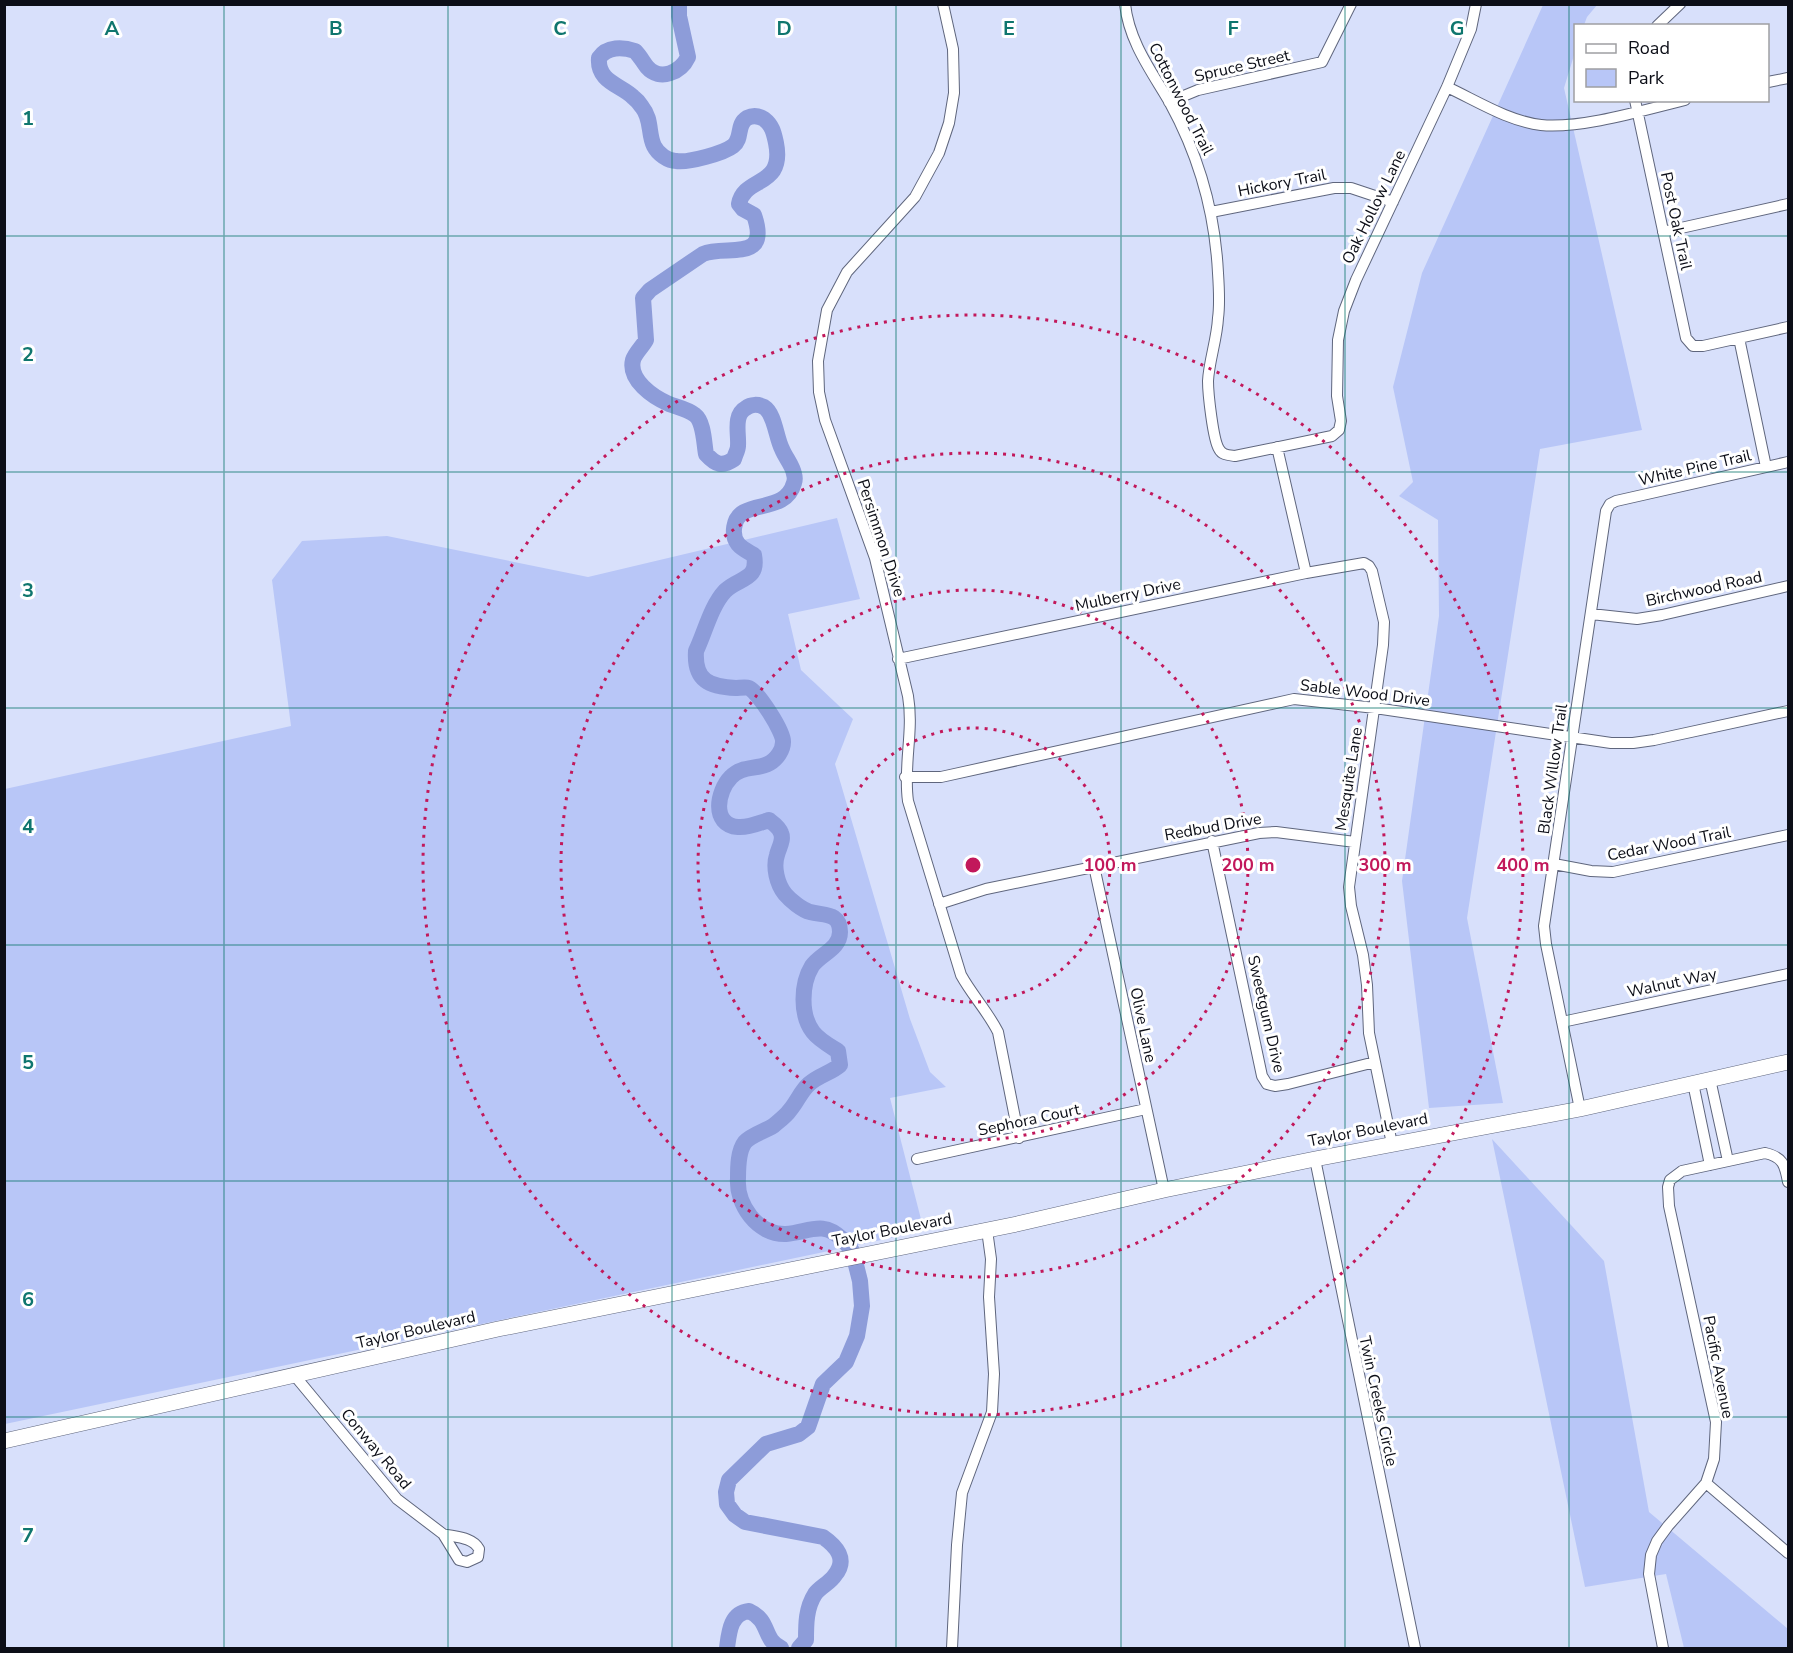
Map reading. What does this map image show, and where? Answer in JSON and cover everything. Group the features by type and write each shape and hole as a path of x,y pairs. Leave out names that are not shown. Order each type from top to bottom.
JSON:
{"street":[{"name":"Persimmon Drive","path":"943,4 953,49 954,93 950,123 915,197 847,272 827,309 818,362 819,392 825,420 875,558 887,602 910,713 905,777 908,801 961,975 998,1032 1019,1138"},
{"name":"Cottonwood Trail","path":"1125,4 1135,41 1147,68 1169,102 1200,169 1211,212 1216,242 1219,316 1208,380 1209,403 1219,449 1226,455 1235,456 1277,447"},
{"name":"Spruce Street","path":"1169,102 1198,90 1322,62 1351,4"},
{"name":"Oak Hollow Lane","path":"1277,447 1332,436 1339,430 1341,421 1336,367 1338,340 1344,311 1356,280 1448,87 1471,29 1476,4"},
{"path":"1659,24 1680,4"},
{"path":"1769,82 1788,78"},
{"path":"1448,87 1506,116 1539,125 1569,125 1636,106 1669,102"},
{"name":"Post Oak Trail","path":"1636,106 1686,338 1694,346 1739,338"},
{"name":"Hickory Trail","path":"1211,212 1334,188 1351,188 1393,202"},
{"path":"1663,232 1788,204"},
{"path":"1766,467 1739,338 1788,327"},
{"path":"1277,447 1306,573"},
{"name":"White Pine Trail","path":"1610,504 1788,462"},
{"name":"Black Willow Trail","path":"1580,1109 1545,944 1544,926 1606,511 1610,504"},
{"name":"Mulberry Drive","path":"898,659 1306,573 1364,563"},
{"name":"Mesquite Lane","path":"1364,563 1372,571 1384,622 1375,708 1349,887 1351,906 1363,955 1369,1006 1369,1033 1392,1144"},
{"name":"Birchwood Road","path":"1591,614 1637,619 1788,586"},
{"name":"Sable Wood Drive","path":"905,777 941,777 1294,699 1375,708 1611,743 1633,743 1788,711"},
{"name":"Redbud Drive","path":"939,904 986,890 1212,841 1276,832 1355,842"},
{"name":"Cedar Wood Trail","path":"1554,864 1591,871 1613,872 1788,835"},
{"name":"Sweetgum Drive","path":"1212,841 1262,1076 1267,1084 1275,1086 1288,1084 1375,1062"},
{"name":"Olive Lane","path":"1094,866 1164,1190"},
{"name":"Walnut Way","path":"1562,1022 1788,974"},
{"name":"Taylor Boulevard","path":"4,1441 498,1329 987,1230 1315,1159 1580,1109 1788,1062"},
{"path":"1710,1079 1728,1161"},
{"path":"1693,1083 1710,1165 1765,1153 1776,1155 1785,1166 1788,1182"},
{"name":"Sephora Court","path":"917,1159 1146,1109"},
{"name":"Twin Creeks Circle","path":"1315,1159 1415,1648"},
{"name":"Pacific Avenue","path":"1663,1648 1649,1574 1651,1555 1657,1541 1668,1526 1706,1483 1714,1459 1716,1422 1669,1206 1668,1187 1670,1180 1682,1171 1710,1165"},
{"path":"952,1648 957,1545 963,1493 992,1412 994,1374 989,1297 991,1259 987,1230"},
{"name":"Conway Road","path":"295,1376 397,1499 443,1534"},
{"path":"1706,1483 1788,1553"}],"green space":[{"path":"1543,5 1597,5 1584,24 1574,24 1574,55 1564,88 1642,430 1540,449 1467,918 1503,1103 1429,1108 1402,881 1439,616 1438,520 1399,496 1413,482 1393,387 1422,273"},
{"path":"837,518 860,599 788,614 801,670 853,719 835,764 910,1019 930,1072 946,1087 890,1098 924,1231 5,1424 5,789 291,726 272,580 302,541 387,536 588,577"},
{"path":"1492,1139 1604,1261 1649,1512 1788,1629 1788,1648 1684,1648 1666,1574 1585,1587"}],"waterway":[{"path":"679,4 679,16 688,57 680,67 670,73 658,74 647,67 635,51 616,48 606,51 599,58 602,73 636,99 647,116 654,146 658,152 673,161 706,157 729,149 736,143 744,121 754,116 764,119 771,127 777,157 775,168 770,175 748,189 742,195 739,204 754,215 758,230 756,240 751,246 744,249 712,251 703,254 650,290 643,298 646,340 634,357 632,367 638,381 649,392 669,404 689,411 698,418 706,454 719,464 734,459 738,448 738,420 742,411 752,405 764,407 771,415 780,444 793,471 794,483 785,497 772,504 750,509 737,518 734,536 740,546 754,555 754,570 747,578 730,586 720,597 696,651 696,661 701,676 711,684 748,688 753,691 770,713 783,742 774,760 762,766 743,770 731,777 722,790 720,814 729,825 738,827 769,820 776,825 782,836 775,865 782,890 803,909 834,918 840,932 837,943 812,966 804,990 804,1008 809,1025 818,1038 838,1051 840,1065 809,1084 788,1112 773,1126 745,1142 739,1159 738,1188 750,1216 766,1229 786,1234 816,1229 828,1230 842,1239 853,1253"},
{"path":"799,1648 806,1640 807,1616 812,1599 839,1569 839,1553 823,1537 745,1522 735,1515 727,1504 726,1492 729,1480 766,1444 799,1434 808,1427 823,1384 846,1362 857,1336 862,1306 856,1265"},
{"path":"727,1648 734,1620 749,1611 761,1620 771,1640 781,1648"}]}
